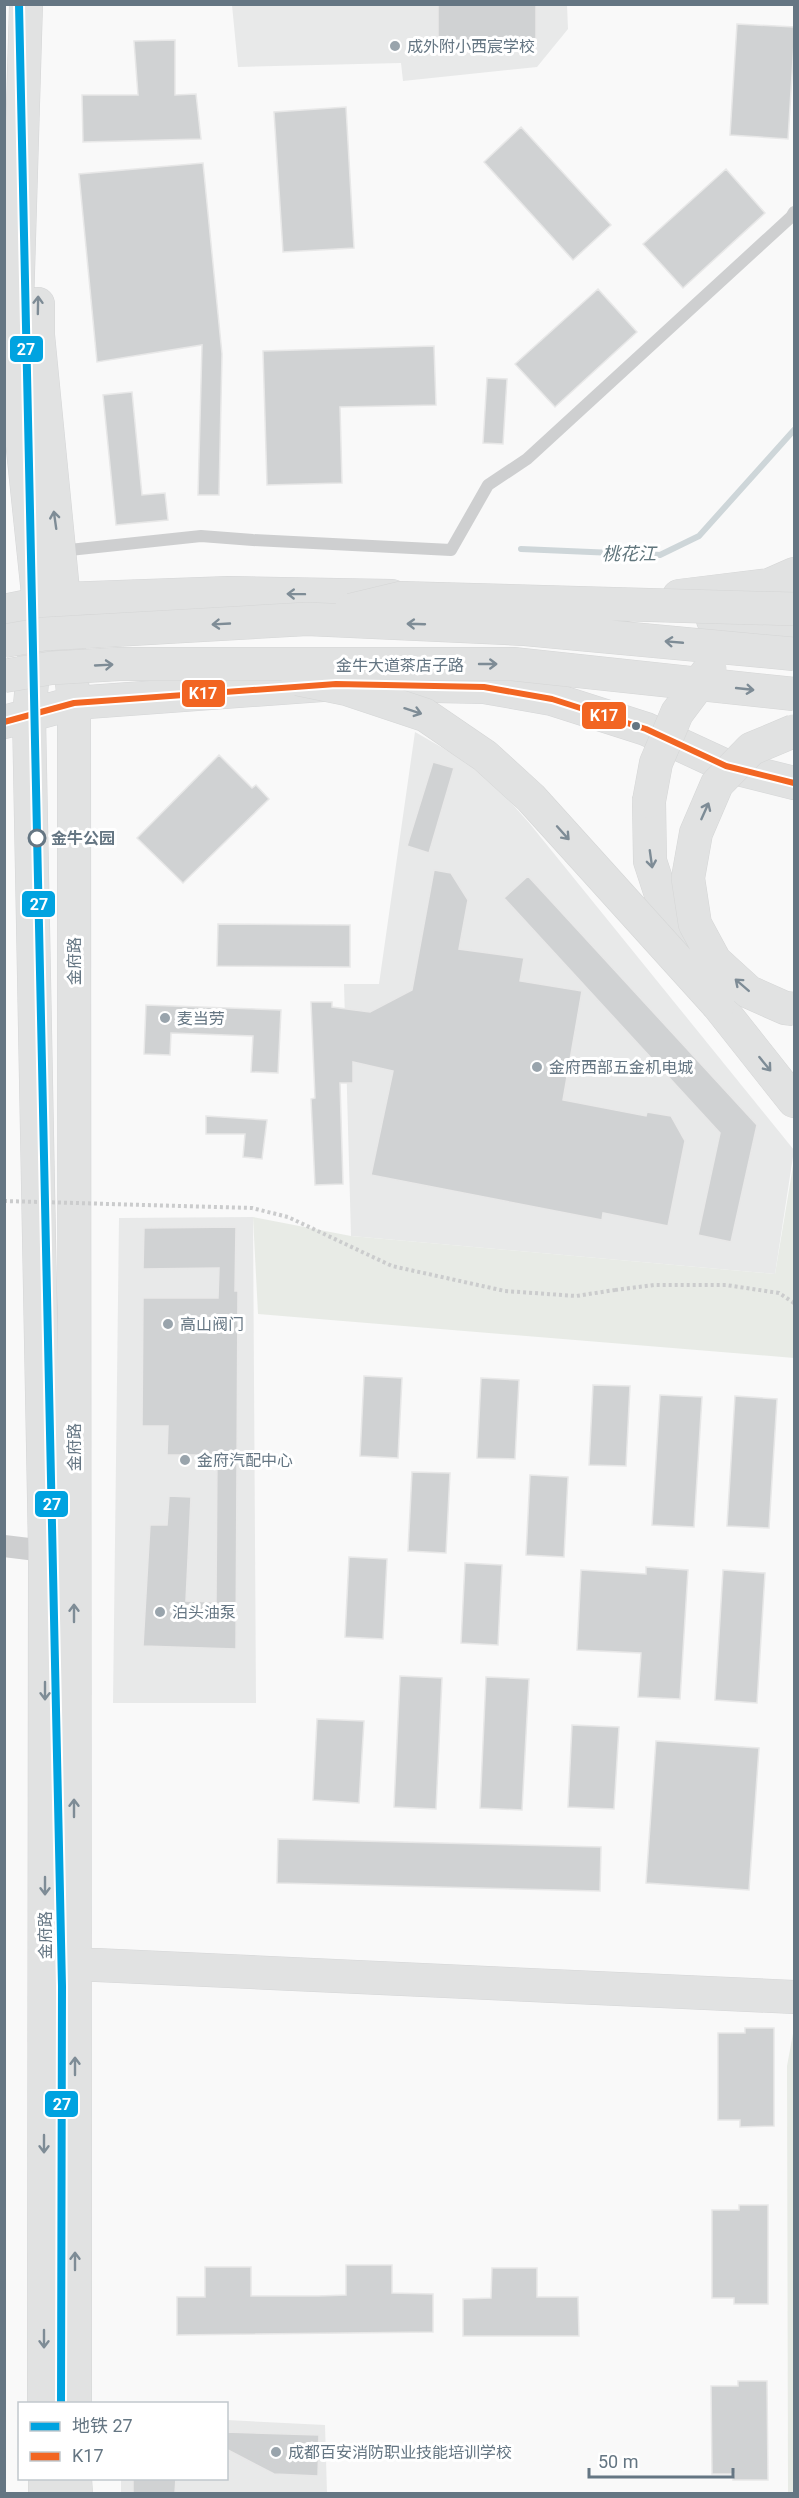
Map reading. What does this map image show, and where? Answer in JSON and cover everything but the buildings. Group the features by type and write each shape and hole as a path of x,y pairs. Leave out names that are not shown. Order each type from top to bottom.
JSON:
{"main road":[{"path":"26,4 10,370 51,602"},
{"path":"47,4 38,335 59,552 51,602"},
{"path":"605,605 769,585 795,574"},
{"path":"4,606 229,593 411,597 550,605 795,628"},
{"path":"307,619 401,598 795,610"},
{"path":"4,611 51,602"},
{"name":"金府路","path":"44,2402 60,1963 74,702 51,602"},
{"name":"金府路","path":"51,602 17,719 75,2402"},
{"path":"718,1005 667,913 650,861 649,801 652,782 656,763 677,713 710,669 754,633 795,610"},
{"path":"4,641 44,634 307,619 525,629 795,654"},
{"name":"金牛大道茶店子路","path":"4,676 51,668 119,664 235,666 513,664 795,694"},
{"path":"235,666 346,689 424,715 485,756 531,798 718,1005 795,1101"},
{"path":"17,719 74,702 336,684 484,687 552,699 646,729 726,766 795,783"},
{"path":"795,731 751,749 717,784 696,833 688,878 695,924 715,961 748,992 785,1008 795,1009"},
{"path":"60,1963 795,1998"}],"street":[{"path":"4,1546 45,1551"}],"lane":[{"path":"59,552 201,536 451,549 488,485 527,459 795,212"}],"path":[{"path":"4,1201 252,1208 288,1217 392,1266 505,1291 576,1296 654,1285 726,1285 779,1293 795,1303"}],"shaded area":[{"name":"成外附小西宸学校","path":"232,5 567,5 568,29 537,67 403,81 401,63 238,67"},
{"name":"金府西部五金机电城","path":"415,732 483,771 530,824 794,1150 775,1274 351,1236 344,984 379,984"},
{"path":"794,1160 794,1358 258,1314 253,1217 351,1236 775,1274"},
{"name":"金府汽配中心","path":"253,1217 256,1703 113,1703 119,1218"},
{"path":"794,2028 794,2493 788,2494 787,2066"},
{"name":"成都百安消防职业技能培训学校","path":"228,2420 325,2425 327,2493 121,2493 121,2480 228,2480"}],"waterway":[{"name":"桃花江","path":"521,549 660,555 699,536 794,430"}],"metro line":[{"name":"27","path":"19,4 62,1986 61,2402"}],"transit line":[{"name":"K17","path":"4,722 74,703 336,684 484,687 552,699 646,729 726,766 794,783"}],"place":[{"name":"成外附小西宸学校","path":"395,46"},
{"name":"金牛公园","path":"37,838"},
{"name":"麦当劳","path":"165,1018"},
{"name":"金府西部五金机电城","path":"537,1067"},
{"name":"高山阀门","path":"168,1324"},
{"name":"金府汽配中心","path":"185,1460"},
{"name":"泊头油泵","path":"160,1612"},
{"name":"成都百安消防职业技能培训学校","path":"276,2452"}]}
